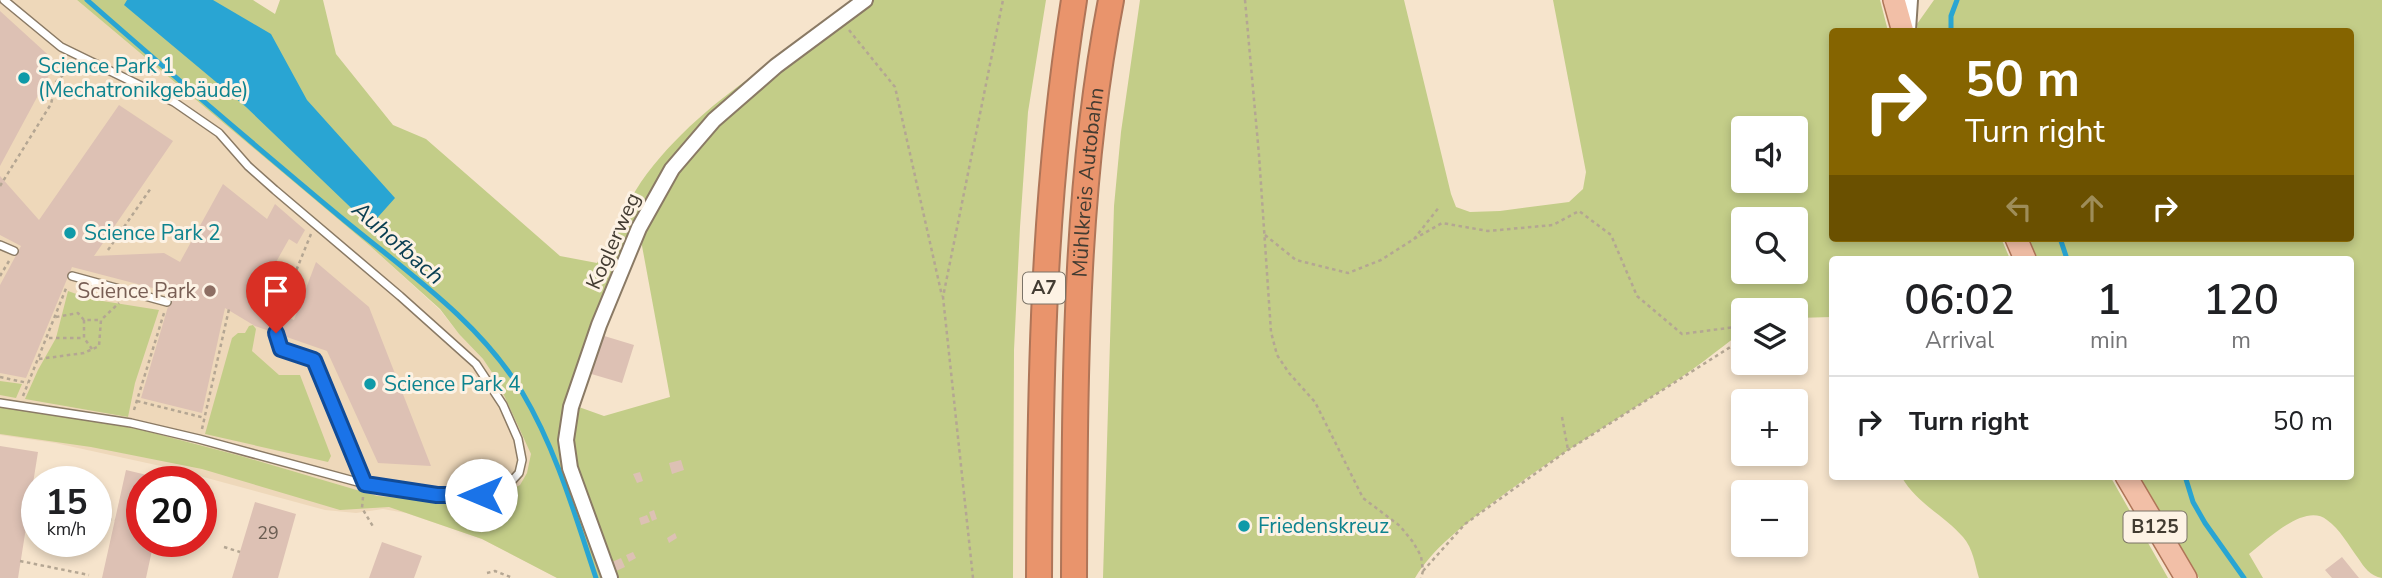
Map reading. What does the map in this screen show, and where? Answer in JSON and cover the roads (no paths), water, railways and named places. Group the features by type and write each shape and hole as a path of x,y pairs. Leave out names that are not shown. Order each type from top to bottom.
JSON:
{"highway":[{"name":"Mühlkreis Autobahn","path":"1039,578 1040,376 1046,248 1053,157 1074,0"},
{"name":"Mühlkreis Autobahn","path":"1074,578 1075,362 1080,249 1091,122 1111,0"}],"main road":[{"path":"1894,0 1904,28"},
{"name":"B125","path":"2128,480 2186,578"}],"street":[{"name":"Koglerweg","path":"610,578 570,468 566,440 571,407 595,336 639,228 672,169 713,120 776,66 865,0"},
{"path":"1906,28 1910,0"}],"lane":[{"path":"0,403 131,424 199,439 365,484 437,495 481,495 508,485 519,473 522,460 517,439 503,405 476,364 275,190 209,125 174,102 61,47 4,0"},
{"path":"0,245 14,251"},
{"path":"72,276 167,302"},
{"path":"276,333 281,349 314,360 365,484"}],"water":[{"path":"127,0 213,0 271,34 307,100 395,198 370,226 246,107 124,5"}],"waterway":[{"name":"Auhofbach","path":"87,0 183,84 417,279 485,342 522,392 545,436 596,578"},
{"path":"1951,28 1951,16 1957,0"},
{"path":"2061,242 2066,256"},
{"path":"2186,480 2193,502 2205,523 2244,578"}],"place":[{"name":"Science Park 1 (Mechatronikgebäude)","path":"24,78"},
{"name":"Science Park 2","path":"70,233"},
{"name":"Science Park","path":"210,291"},
{"name":"Science Park 4","path":"370,384"},
{"name":"Friedenskreuz","path":"1244,526"}]}
